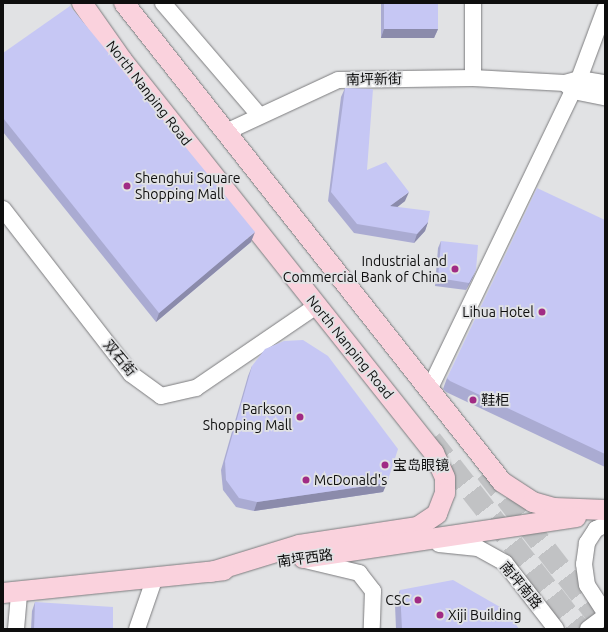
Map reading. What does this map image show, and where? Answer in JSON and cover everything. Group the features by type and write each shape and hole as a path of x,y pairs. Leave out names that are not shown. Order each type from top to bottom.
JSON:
{"main road":[{"name":"North Nanping Road","path":"82,3 126,66 434,453 445,478 442,505 429,522 418,526 299,545 211,572"},
{"path":"124,3 502,482 518,494 554,508 605,512"},
{"name":"南坪西路","path":"11,593 154,580 409,544 605,512"}],"street":[{"path":"163,3 258,114"},
{"path":"473,3 473,78"},
{"path":"429,390 572,84 605,9"},
{"name":"南坪新街","path":"226,132 258,114 338,80 473,78 572,84"},
{"path":"572,84 605,83"},
{"path":"572,84 605,96"},
{"name":"双石街","path":"3,209 131,374 161,396 196,388 316,306"},
{"path":"605,525 596,529 587,544 584,564 587,585 605,612"},
{"name":"南坪南路","path":"409,544 464,544 492,554 514,572 556,629"},
{"path":"300,559 359,573 373,591 372,629"},
{"path":"138,629 154,580"},
{"path":"11,593 16,629"},
{"path":"588,629 605,616"}],"building":[{"path":"384,3 438,3 438,29 384,29"},
{"name":"Shenghui Square Shopping Mall","path":"70,6 255,232 159,313 3,118 3,53"},
{"path":"345,88 373,89 367,170 386,162 409,192 390,206 430,211 428,222 417,234 357,224 331,192"},
{"name":"Lihua Hotel","path":"537,188 605,220 605,454 450,381 447,378"},
{"name":"Industrial and Commercial Bank of China","path":"441,241 478,245 476,270 469,283 438,278"},
{"name":"Parkson Shopping Mall","path":"303,340 328,356 398,449 387,483 257,502 239,498 226,480 225,461 252,366 265,349 284,341"},
{"path":"453,580 507,611 519,629 402,629 400,590"},
{"path":"35,602 113,607 113,629 34,629"}],"tunnel":[{"path":"431,440 579,629"},
{"path":"486,472 605,626"}],"place":[{"name":"Shenghui Square Shopping Mall","path":"127,186"},
{"name":"Industrial and Commercial Bank of China","path":"455,269"},
{"name":"Lihua Hotel","path":"542,312"},
{"name":"鞋柜","path":"473,400"},
{"name":"Parkson Shopping Mall","path":"300,417"},
{"name":"宝岛眼镜","path":"385,465"},
{"name":"McDonald's","path":"306,480"},
{"name":"CSC","path":"418,600"},
{"name":"Xiji Building","path":"440,615"}]}
